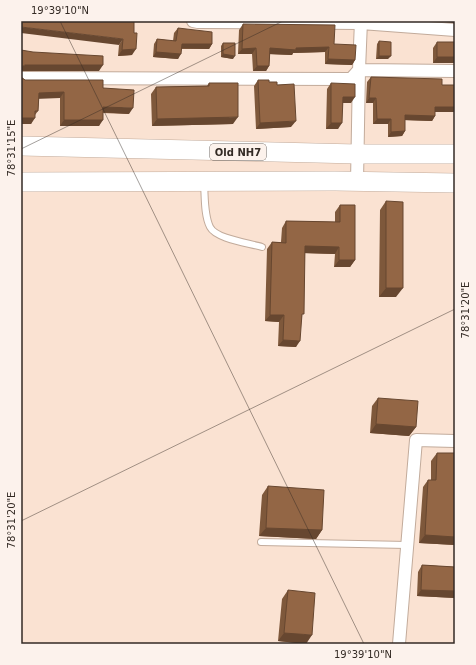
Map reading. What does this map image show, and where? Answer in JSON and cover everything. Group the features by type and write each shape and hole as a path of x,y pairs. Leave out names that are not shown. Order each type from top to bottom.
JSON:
{"main road":[{"name":"Old NH7","path":"21,146 357,154 455,154"},
{"path":"21,182 455,183"}],"street":[{"path":"193,21 361,22 455,30"},
{"path":"357,182 361,22"},
{"path":"21,78 351,79 359,70 455,72"},
{"path":"399,644 416,440 455,441"}],"lane":[{"path":"204,182 207,219 210,228 222,237 262,247"},
{"path":"261,542 407,545"}],"building":[{"path":"21,21 134,21 134,33 137,33 136,49 122,50 123,39 21,27"},
{"path":"243,24 335,25 334,44 356,45 355,60 328,59 329,47 296,48 296,50 270,48 269,66 257,66 256,48 242,49"},
{"path":"178,28 212,32 212,44 182,44 181,54 156,52 157,39 176,41"},
{"path":"379,41 391,42 391,56 379,56"},
{"path":"437,42 455,42 455,57 437,57"},
{"path":"223,43 235,43 235,56 223,54"},
{"path":"21,50 103,56 103,65 25,65 21,67"},
{"path":"21,77 25,80 103,80 103,88 134,90 133,108 103,107 103,120 64,120 64,92 39,93 38,111 35,111 35,118 21,118"},
{"path":"371,77 442,79 442,85 455,85 455,107 435,107 435,116 405,115 405,131 391,132 391,119 377,119 376,98 369,98"},
{"path":"258,80 277,82 277,85 294,84 296,121 260,123"},
{"path":"209,83 238,83 238,117 157,119 156,87 209,86"},
{"path":"331,83 355,84 355,97 343,97 342,123 331,123"},
{"path":"386,201 403,202 403,288 386,288"},
{"path":"340,205 355,205 355,260 339,260 339,247 305,246 304,314 302,314 300,341 283,340 284,315 270,315 272,242 286,243 286,221 340,222"},
{"path":"378,398 418,401 416,427 376,424"},
{"path":"437,453 455,453 455,537 425,535 428,480 436,480"},
{"path":"268,486 324,490 322,530 266,528"},
{"path":"422,565 455,567 455,591 421,590"},
{"path":"288,590 315,593 312,635 284,633"}]}
